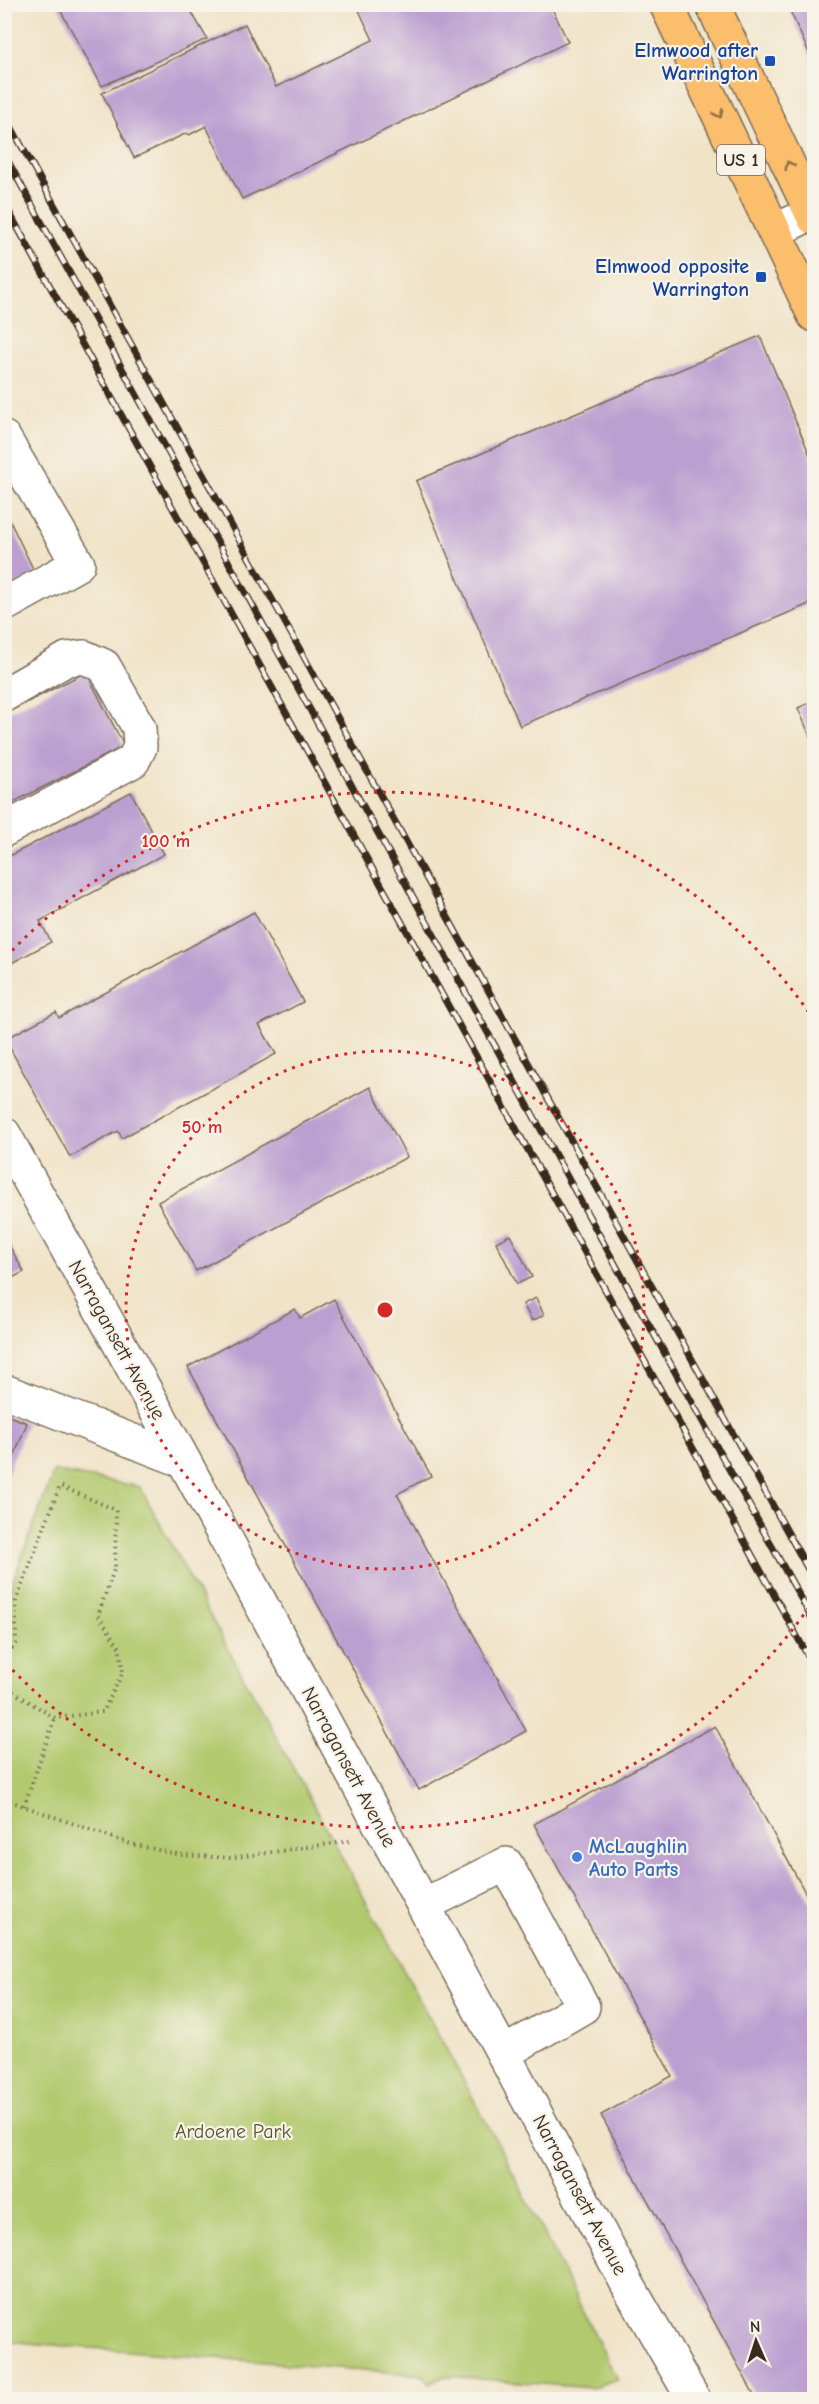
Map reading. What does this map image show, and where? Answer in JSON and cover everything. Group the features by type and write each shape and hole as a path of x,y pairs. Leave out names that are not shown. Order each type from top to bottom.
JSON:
{"main road":[{"name":"US 1","path":"666,4 814,315"},
{"name":"US 1","path":"712,4 814,215"}],"street":[{"path":"775,231 814,215"},
{"path":"4,438 78,564 4,605"},
{"path":"4,695 67,659 84,657 104,666 139,728 140,747 133,761 4,830"},
{"name":"Narragansett Avenue","path":"4,1134 184,1461 629,2287 694,2400"},
{"path":"4,1391 184,1461"},
{"path":"424,1905 506,1864 512,1874 583,2007 504,2054"}],"path":[{"path":"4,1658 16,1643 16,1601 60,1486 116,1510 115,1567 98,1615 119,1647 123,1672 103,1713 56,1718 4,1686"},
{"path":"24,1806 56,1718"},
{"path":"4,1798 131,1844 181,1855 231,1858 387,1837"}],"green space":[{"name":"Ardoene Park","path":"54,1471 140,1487 503,2153 617,2379 591,2388 445,2376 429,2384 423,2375 5,2341 5,1602"}],"building":[{"path":"57,4 187,4 207,39 102,86"},
{"path":"356,4 550,4 568,42 242,199 206,126 134,158 102,93 245,24 276,87 373,40"},
{"path":"787,4 814,4 814,64"},
{"path":"760,336 814,465 814,602 520,726 416,481"},
{"path":"5,511 36,575 5,590"},
{"path":"86,672 124,746 4,807 4,714"},
{"path":"814,701 814,746 798,708"},
{"path":"131,792 164,854 40,921 51,942 4,967 4,859"},
{"path":"254,912 303,1002 259,1025 276,1054 122,1138 118,1131 70,1157 5,1039 56,1012 59,1018"},
{"path":"370,1087 407,1157 196,1271 158,1202"},
{"path":"510,1235 532,1277 517,1284 496,1242"},
{"path":"4,1236 24,1272 4,1282"},
{"path":"536,1298 544,1315 532,1321 523,1304"},
{"path":"334,1299 431,1476 397,1494 526,1731 419,1790 188,1367 295,1309 300,1318"},
{"path":"4,1414 27,1423 5,1480 4,1480"},
{"path":"715,1726 814,1909 814,2400 757,2400 601,2115 672,2076 534,1824"}],"railway":[{"path":"4,114 814,1580"},
{"path":"4,154 814,1622"},
{"path":"4,203 814,1667"}],"place":[{"name":"Elmwood after Warrington","path":"770,61"},
{"name":"Elmwood opposite Warrington","path":"761,277"},
{"name":"McLaughlin Auto Parts","path":"577,1857"}]}
